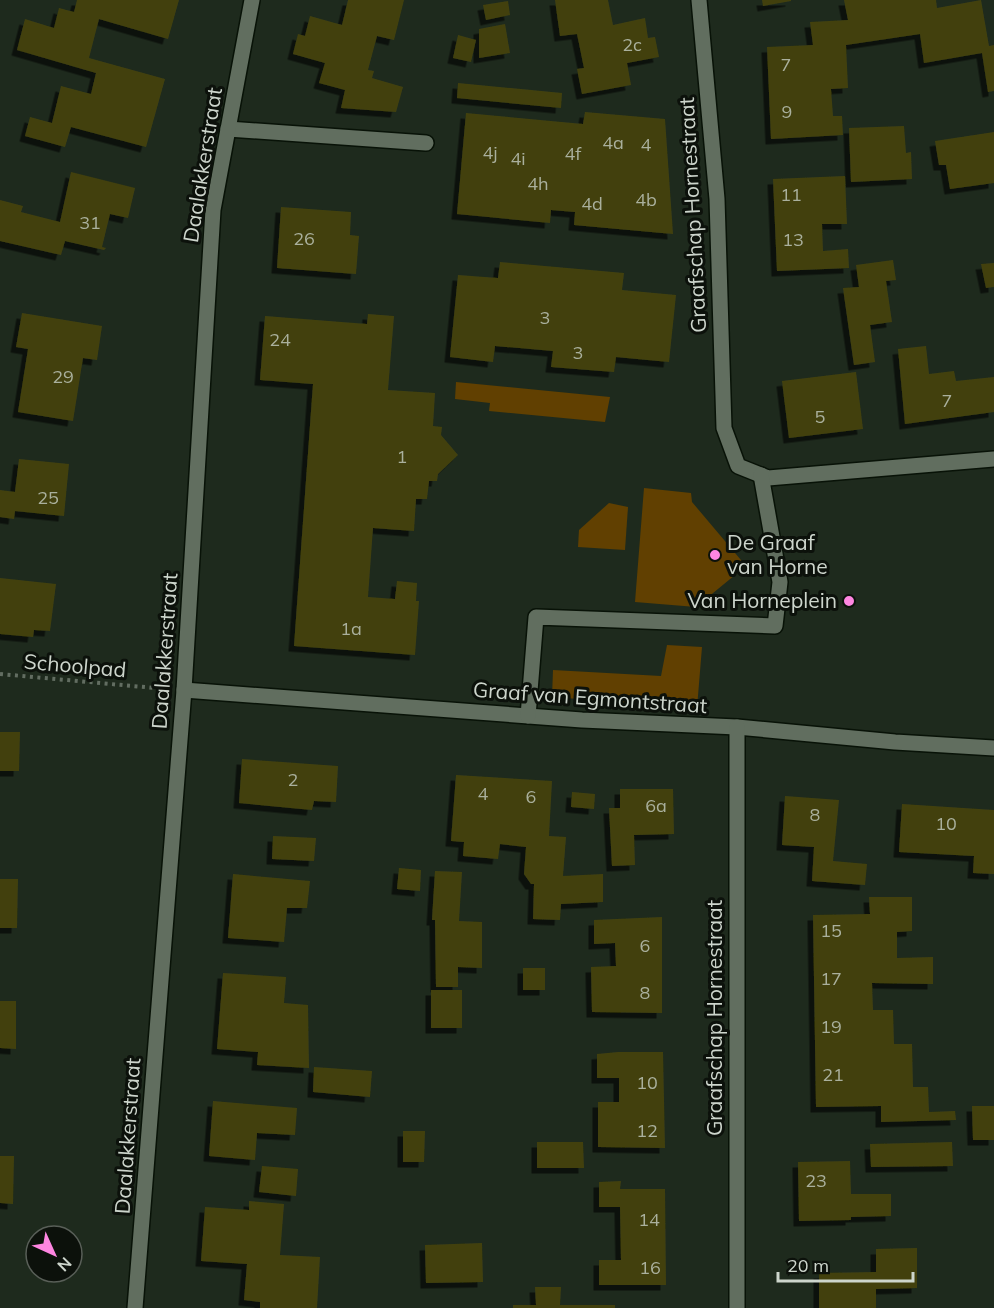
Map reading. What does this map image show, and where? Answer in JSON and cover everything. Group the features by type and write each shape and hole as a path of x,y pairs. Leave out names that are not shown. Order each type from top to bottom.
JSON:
{"street":[{"name":"Daalakkerstraat","path":"135,1308 184,690 213,210 252,0"},
{"name":"Graafschap Hornestraat","path":"699,0 717,199 724,428 738,466 760,475"},
{"path":"228,129 426,143"},
{"path":"760,475 768,478 994,459"},
{"path":"528,716 536,616 775,626 780,582 760,475"},
{"name":"Graaf van Egmontstraat","path":"184,690 994,748"},
{"name":"Graafschap Hornestraat","path":"737,728 737,1308"}],"path":[{"name":"Schoolpad","path":"0,674 184,690"}],"shaded area":[{"path":"456,382 610,397 605,422 489,411 490,403 455,399"},
{"path":"644,488 691,493 692,502 746,566 696,607 635,602"},
{"path":"609,503 628,507 625,550 578,547 579,530"},
{"path":"667,645 702,647 697,708 552,697 553,670 661,676"}],"building":[{"path":"77,0 179,0 168,39 99,19 89,58 165,79 146,147 71,127 65,147 25,136 30,117 52,123 61,86 91,94 96,73 17,50 25,19 54,28 59,8 74,12"},
{"path":"348,0 404,0 394,40 377,36 368,70 374,71 372,78 403,87 396,112 341,108 345,90 319,83 325,63 293,54 298,34 305,36 310,16 342,25"},
{"path":"555,0 608,0 613,25 645,18 648,38 655,37 659,57 627,63 631,85 582,94 577,69 584,68 577,34 560,36"},
{"path":"762,0 791,0 791,1 763,6"},
{"path":"844,0 936,0 937,8 981,0 989,46 994,45 994,91 988,92 982,53 924,63 920,34 846,45 848,88 831,89 833,116 842,116 843,135 771,139 767,47 813,45 810,22 848,20"},
{"path":"508,1 510,15 486,20 483,5"},
{"path":"505,24 510,53 479,58 479,29"},
{"path":"458,35 476,40 471,62 453,58"},
{"path":"458,83 562,93 561,108 457,98"},
{"path":"585,112 665,119 673,234 574,225 575,212 551,210 550,223 457,214 466,113 583,124"},
{"path":"904,126 906,153 911,152 912,179 851,182 849,128"},
{"path":"994,132 994,183 950,189 946,165 939,165 935,141"},
{"path":"71,172 135,188 128,218 110,214 102,247 106,248 104,250 65,241 61,255 0,241 0,200 23,206 21,212 60,222"},
{"path":"845,176 847,224 822,224 823,251 848,249 849,268 777,271 773,179"},
{"path":"281,207 351,212 350,235 359,236 356,274 277,268"},
{"path":"893,260 896,280 886,281 892,322 870,325 875,362 854,365 843,288 859,287 856,265"},
{"path":"500,262 624,273 622,290 676,295 669,362 616,357 614,372 551,367 553,351 495,346 493,362 450,357 458,275 498,278"},
{"path":"994,263 994,287 986,288 981,264"},
{"path":"22,313 102,326 97,360 83,358 73,421 18,412 28,349 16,347"},
{"path":"368,314 394,316 388,390 435,393 433,426 442,427 441,435 458,455 438,474 437,481 429,481 427,499 416,499 414,531 373,528 368,597 395,599 397,581 417,583 416,601 419,601 415,655 294,646 313,384 260,380 265,316 367,324"},
{"path":"926,346 929,374 954,371 956,381 994,377 994,412 905,424 898,349"},
{"path":"856,372 863,429 789,438 782,381"},
{"path":"19,459 69,464 64,516 15,511 14,519 0,517 0,490 15,492"},
{"path":"0,578 56,584 50,631 34,630 33,637 0,634"},
{"path":"0,732 20,732 19,771 0,771"},
{"path":"242,759 338,766 336,802 314,801 312,810 239,803"},
{"path":"456,775 552,781 549,836 566,837 563,876 603,874 603,902 561,904 560,920 533,919 534,884 531,884 524,874 526,847 500,844 498,859 463,856 464,842 451,841"},
{"path":"620,789 673,789 674,834 634,835 635,865 612,866 609,808 620,808"},
{"path":"572,792 595,794 594,809 571,807"},
{"path":"785,796 839,800 833,861 867,864 865,885 812,881 814,847 782,845"},
{"path":"902,804 994,810 994,874 973,873 974,856 899,852"},
{"path":"273,836 316,838 314,861 272,859"},
{"path":"399,868 421,870 420,891 397,889"},
{"path":"435,871 462,872 459,921 482,922 482,968 458,967 458,987 436,987 435,920 432,920"},
{"path":"233,874 310,881 307,908 287,908 284,942 228,938"},
{"path":"0,879 18,879 17,928 0,928"},
{"path":"869,897 912,897 912,931 897,932 897,958 933,957 933,984 872,983 873,1010 893,1010 894,1044 912,1044 913,1087 928,1087 929,1112 955,1111 956,1120 881,1122 881,1106 816,1107 813,915 870,914"},
{"path":"662,917 662,1013 592,1012 591,967 616,966 615,943 594,944 594,920"},
{"path":"523,968 545,968 545,990 523,990"},
{"path":"223,973 286,977 284,1003 308,1005 309,1068 257,1065 258,1052 217,1049"},
{"path":"431,990 462,990 462,1028 431,1028"},
{"path":"0,1001 16,1001 16,1049 0,1048"},
{"path":"663,1052 665,1148 598,1147 598,1102 619,1102 619,1078 597,1078 597,1054"},
{"path":"314,1067 372,1071 370,1097 313,1092"},
{"path":"213,1101 297,1108 295,1135 257,1133 255,1160 209,1156"},
{"path":"972,1106 994,1106 994,1140 973,1140"},
{"path":"403,1131 425,1131 424,1162 403,1162"},
{"path":"537,1142 583,1142 584,1168 537,1168"},
{"path":"952,1142 953,1166 871,1167 870,1144"},
{"path":"0,1156 14,1156 13,1204 0,1203"},
{"path":"850,1161 851,1194 891,1194 891,1216 851,1217 851,1220 799,1221 798,1162"},
{"path":"262,1166 298,1169 296,1196 259,1192"},
{"path":"621,1181 620,1189 665,1189 666,1285 599,1285 599,1260 621,1260 620,1207 599,1207 599,1182"},
{"path":"249,1201 284,1204 280,1255 320,1257 317,1308 260,1308 260,1302 244,1300 247,1264 201,1261 205,1207 249,1210"},
{"path":"482,1243 483,1282 426,1283 425,1245"},
{"path":"917,1248 917,1288 876,1289 876,1308 819,1308 819,1273 876,1272 876,1249"},
{"path":"535,1287 561,1287 560,1305 615,1305 615,1308 513,1308 513,1305 536,1305"}],"place":[{"name":"De Graaf van Horne","path":"715,555"},
{"name":"Van Horneplein","path":"849,601"}]}
